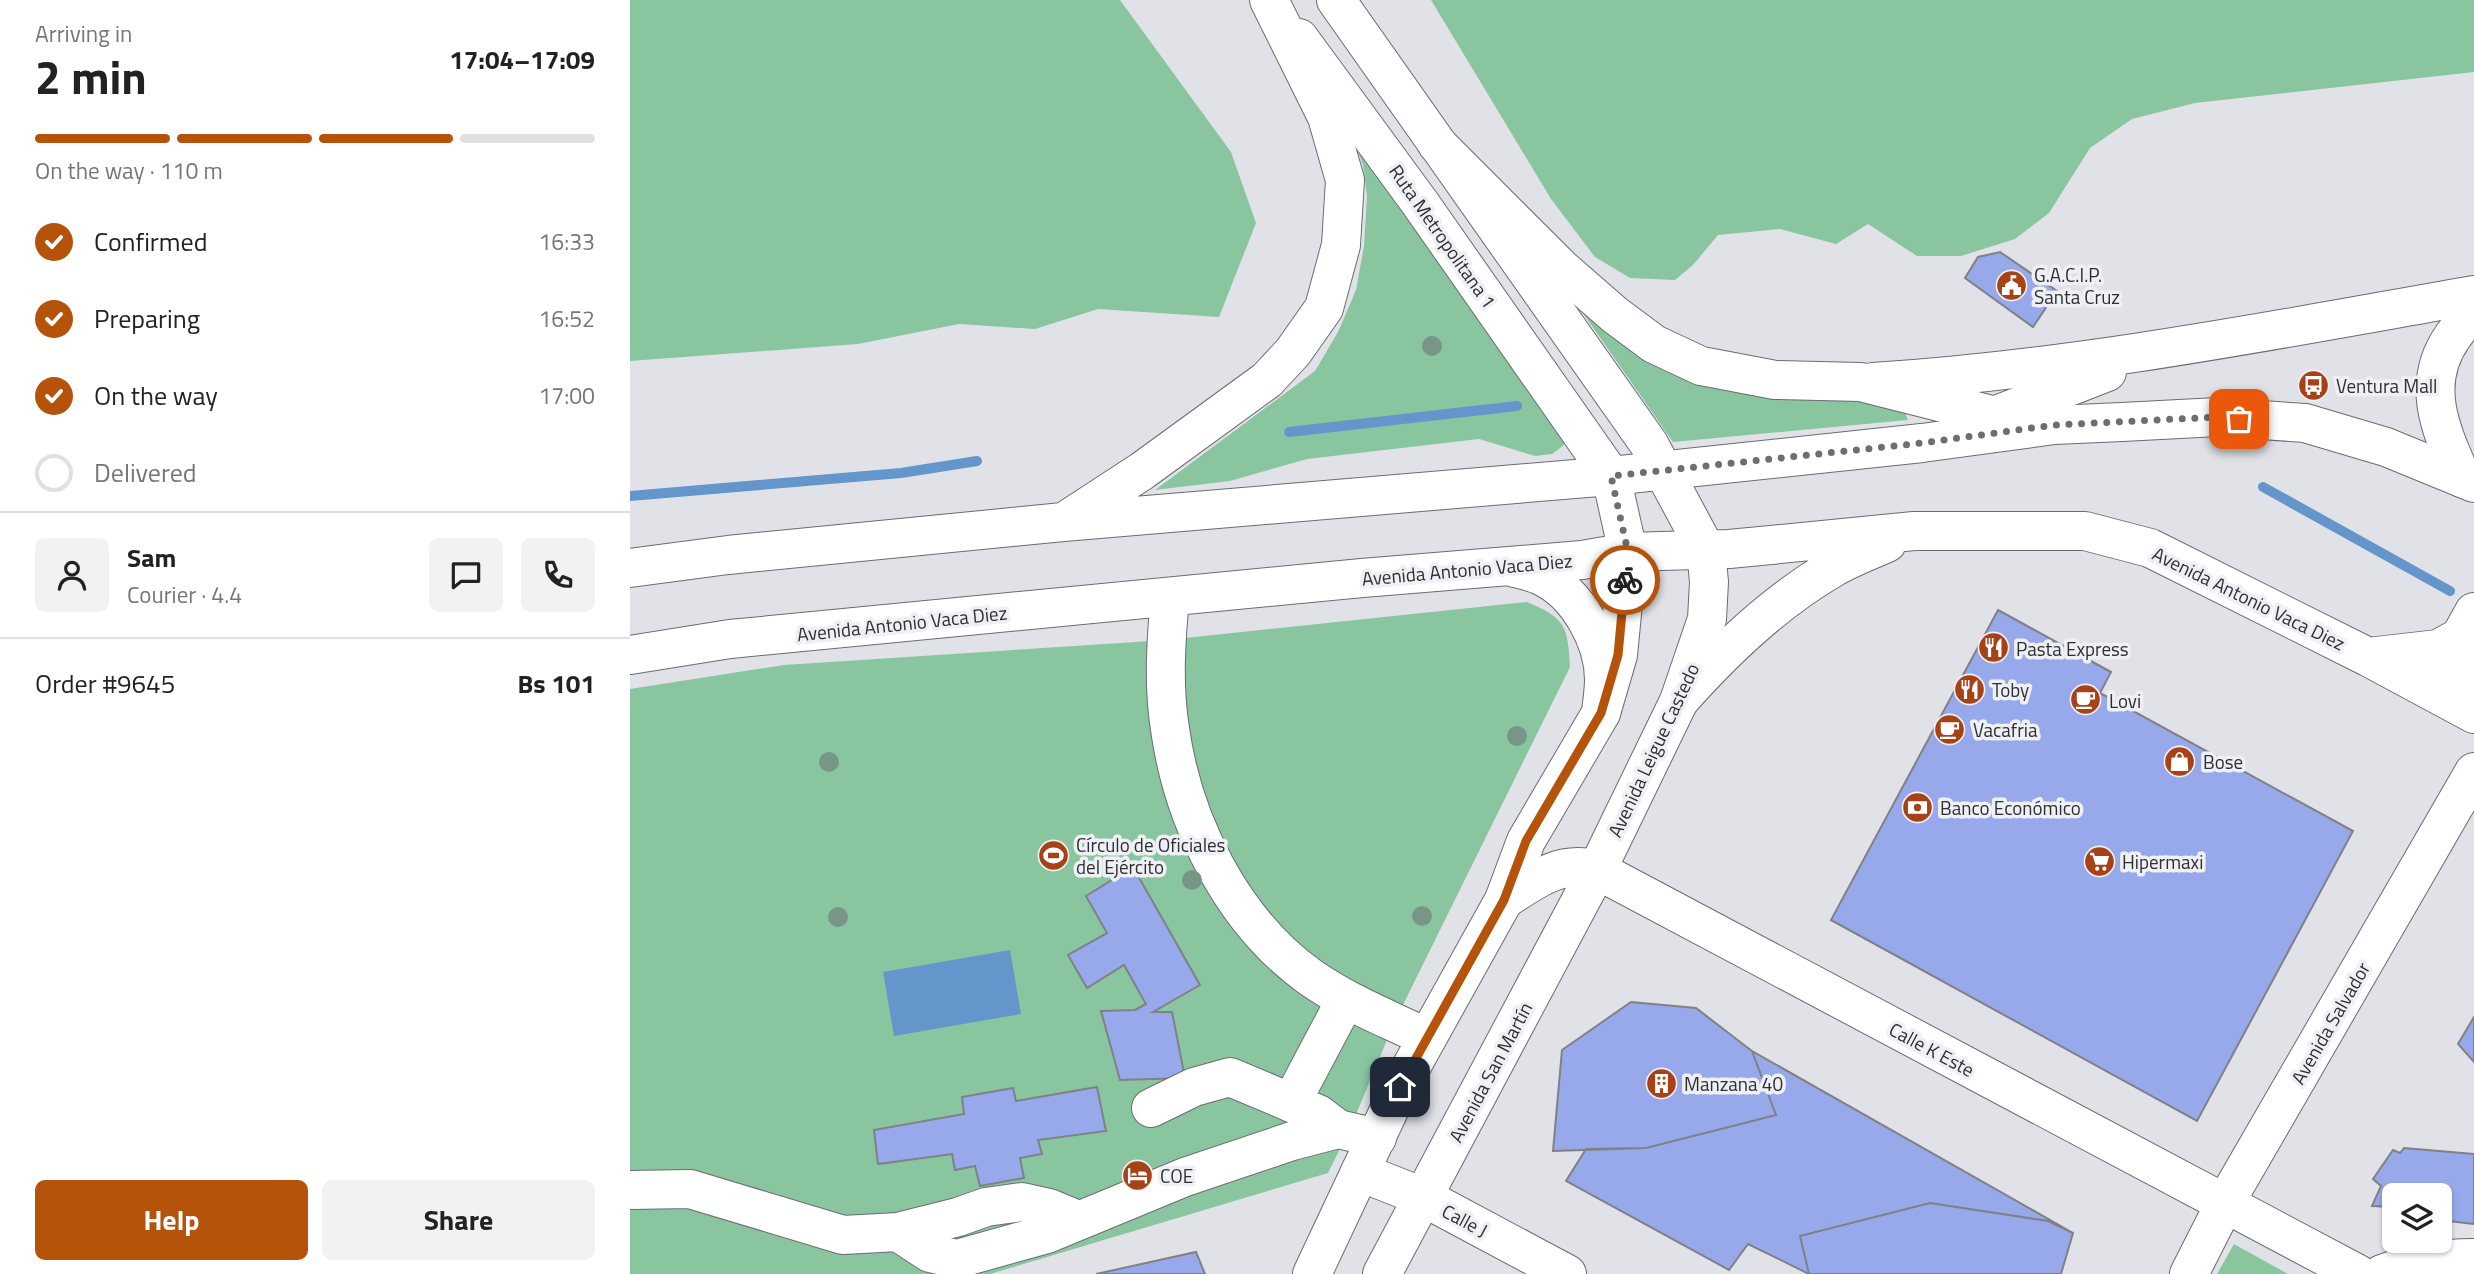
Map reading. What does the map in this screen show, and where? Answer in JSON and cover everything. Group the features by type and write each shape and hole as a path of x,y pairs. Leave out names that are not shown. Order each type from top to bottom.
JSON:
{"main road":[{"name":"Ruta Metropolitana 1","path":"1269,0 1413,193 1611,476"},
{"path":"1063,523 1142,471 1266,380 1293,352 1324,308 1342,245 1345,180 1327,117 1269,0"},
{"path":"1336,0 1575,336 1665,470"},
{"path":"1437,144 1561,268 1615,315 1654,344 1701,366 1775,380 1861,382 1950,377 2161,351 2474,295"},
{"path":"2470,486 2441,430 2434,378 2446,346 2474,311"},
{"path":"1922,443 2161,351"},
{"path":"1861,382 1995,416 2054,425"},
{"path":"630,568 728,555 1063,523 1611,476 1922,443 2054,425 2218,417 2305,423 2386,447 2470,486"},
{"name":"Avenida Leigue Castedo","path":"1597,870 1679,701 1707,619 1709,582 1706,550 1665,470"},
{"path":"1312,1274 1400,1087 1504,900 1526,841 1601,713 1618,655 1628,552 1611,476"},
{"path":"1679,701 1717,658 1789,597 1834,568 1914,531"},
{"name":"Avenida Antonio Vaca Diez","path":"630,654 730,639 1582,560 1628,552 1706,550 1914,531 2085,531 2150,548 2368,657 2474,714"},
{"path":"1506,566 1543,577 1570,597 1592,631 1604,680 1601,713"},
{"path":"1170,597 1166,687 1177,769 1200,834 1233,896 1277,950 1310,976 1346,999 1427,1038"},
{"path":"2368,657 2438,649 2460,637 2474,612"},
{"path":"2474,649 2452,664 2432,667 2474,686"},
{"name":"Avenida Salvador","path":"2189,1274 2225,1203 2474,772"},
{"name":"Calle K Este","path":"1504,900 1544,874 1561,868 1579,866 1597,870 2358,1274"},
{"name":"Avenida San Martín","path":"1382,1274 1597,870"},
{"path":"1291,1103 1346,999"},
{"path":"1151,1108 1194,1087 1230,1077 1318,1114 1338,1129 1377,1138"},
{"path":"630,1190 690,1189 844,1235 898,1232 930,1254 957,1259 1047,1234 1185,1177 1292,1141 1338,1129"},
{"name":"Calle J","path":"1360,1172 1423,1197 1567,1274"},
{"path":"2382,1274 2440,1260 2474,1258"}],"green space":[{"path":"630,0 1120,0 1231,152 1256,223 1219,317 1098,309 1035,329 959,324 858,344 630,361"},
{"path":"1431,0 2474,0 2474,72 2195,103 2132,119 2090,148 2049,213 2015,239 1961,256 1917,256 1868,224 1836,244 1780,229 1718,235 1693,265 1675,280 1630,278 1595,257 1551,199"},
{"path":"1348,125 1563,432 1564,445 1552,454 1535,456 1479,439 1307,459 1230,481 1155,490 1315,371 1338,332 1356,290 1364,246 1367,196 1363,165"},
{"path":"1557,276 1616,335 1904,410 1908,420 1673,442"},
{"name":"Círculo de Oficiales del Ejército","path":"1527,602 1550,613 1562,626 1568,642 1570,667 1395,1021 1349,1131 1328,1173 990,1274 630,1274 630,689 784,665 1166,640"},
{"path":"2234,1244 2288,1274 2217,1274"}],"water":[{"path":"1010,950 1021,1014 894,1036 883,972"}],"building":[{"name":"G.A.C.I.P. Santa Cruz","path":"2000,252 2057,291 2033,327 1965,278 1978,257"},
{"name":"Hipermaxi","path":"1998,610 2111,672 2100,693 2353,831 2197,1121 1831,920"},
{"path":"1133,867 1200,985 1153,1012 1172,1012 1185,1078 1120,1080 1101,1011 1135,1010 1146,1004 1124,965 1087,988 1068,955 1107,933 1086,896"},
{"name":"Manzana 40","path":"1631,1002 1696,1008 1752,1051 1776,1115 1646,1148 1553,1151 1562,1050"},
{"path":"2474,1017 2474,1062 2458,1044"},
{"path":"1752,1051 2073,1233 2048,1221 1930,1203 1800,1236 1809,1274 1748,1244 1729,1270 1566,1181 1586,1149 1646,1148 1776,1115"},
{"path":"1097,1087 1106,1131 1038,1140 1042,1154 1020,1158 1024,1178 980,1186 975,1166 955,1170 952,1154 878,1164 874,1130 964,1114 962,1097 1013,1088 1016,1101"},
{"path":"2404,1148 2474,1154 2474,1224 2452,1221 2452,1183 2382,1183 2382,1206 2372,1206 2381,1186 2373,1179 2393,1150 2400,1153"},
{"path":"1930,1203 2048,1221 2073,1233 2061,1274 1809,1274 1800,1236"},
{"path":"1196,1252 1205,1274 1096,1274"}],"waterway":[{"path":"1289,432 1517,406"},
{"path":"630,496 901,473 977,461"},
{"path":"2263,487 2450,591"}],"way so far":[{"path":"1625,580 1628,552 1611,476 1922,443 2054,425 2218,417 2239,419"}],"place":[{"name":"G.A.C.I.P. Santa Cruz","path":"2011,285"},
{"name":"Ventura Mall","path":"2313,385"},
{"name":"Pasta Express","path":"1993,648"},
{"name":"Toby","path":"1969,689"},
{"name":"Lovi","path":"2086,700"},
{"name":"Vacafria","path":"1950,729"},
{"name":"Bose","path":"2180,761"},
{"name":"Banco Económico","path":"1917,807"},
{"name":"Círculo de Oficiales del Ejército","path":"1053,855"},
{"name":"Hipermaxi","path":"2099,861"},
{"name":"Manzana 40","path":"1661,1083"},
{"name":"COE","path":"1137,1175"}],"route":[{"path":"1400,1087 1504,900 1526,841 1601,713 1618,655 1625,580"}]}
